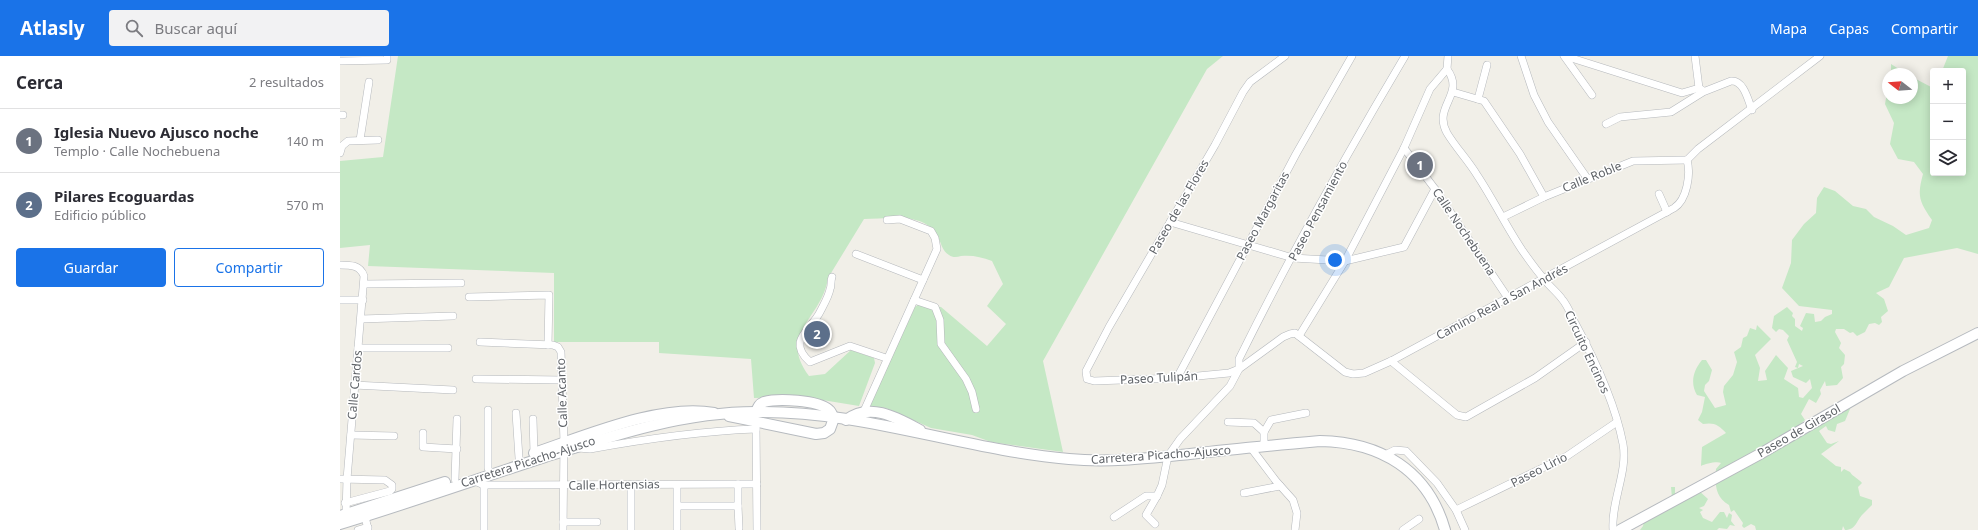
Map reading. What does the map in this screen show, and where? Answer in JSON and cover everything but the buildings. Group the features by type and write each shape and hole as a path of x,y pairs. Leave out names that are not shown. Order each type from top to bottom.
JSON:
{"main road":[{"name":"Paseo de Girasol","path":"1620,530 1760,454 1903,371 1978,333"},
{"path":"719,414 756,426 816,434 824,433 830,429 834,418 830,410 821,405 799,401 763,402 758,406 756,412"},
{"name":"Carretera Picacho-Ajusco","path":"340,524 566,447 630,422 654,416 700,410 719,414 756,412"},
{"path":"846,420 864,411 881,412 929,435"},
{"name":"Carretera Picacho-Ajusco","path":"834,418 1012,451 1069,459 1112,460 1320,441 1338,441 1354,444 1398,461 1415,476 1432,500 1445,530"},
{"name":"Carretera Picacho-Ajusco","path":"343,515 534,453 566,447"}],"street":[{"name":"Paseo de las Flores","path":"1086,371 1250,82 1286,56"},
{"name":"Paseo Margaritas","path":"1177,378 1296,154 1352,56"},
{"name":"Paseo Pensamiento","path":"1239,369 1239,359 1267,304 1322,202 1405,56"},
{"path":"1155,524 1146,515 1162,485 1168,456 1180,439 1198,422 1230,386 1239,369 1283,337 1290,334 1299,336 1345,261 1404,148 1430,89 1447,69 1448,56"},
{"path":"1521,56 1534,95 1548,122 1587,178"},
{"path":"1564,56 1682,93 1701,90 1736,80 1740,83 1752,110"},
{"path":"1564,56 1592,95"},
{"path":"1695,56 1701,90"},
{"path":"1687,160 1820,56"},
{"path":"344,59 387,58"},
{"path":"1478,99 1487,65"},
{"path":"1447,69 1452,76 1454,84 1453,92 1484,101 1489,107 1520,154 1544,196"},
{"path":"360,140 369,82"},
{"path":"1606,124 1620,117 1671,112 1701,90"},
{"name":"Circuito Encinos","path":"1453,92 1442,114 1443,123 1447,132 1476,174 1522,249 1544,280 1563,300 1586,342 1604,385 1617,422 1624,457 1613,512 1614,530"},
{"path":"340,154 344,142 378,140"},
{"name":"Calle Nochebuena","path":"1404,148 1435,189 1508,298"},
{"name":"Calle Roble","path":"1503,217 1544,196 1633,161 1687,160"},
{"name":"Camino Real a San Andrés","path":"1299,336 1345,372 1353,374 1364,373 1544,280 1680,205 1684,199 1689,167 1687,160"},
{"path":"1170,222 1293,258 1345,261 1404,247 1435,189"},
{"path":"1659,194 1667,212"},
{"path":"864,411 886,358 914,300 936,249 935,238 931,231 900,219 886,220"},
{"path":"856,254 923,280"},
{"name":"Calle Cardos","path":"340,265 350,265 360,268 363,272 364,284 354,385 351,435 343,479 345,503 343,515"},
{"path":"832,277 830,289 819,314 811,322 801,338 799,348 802,355 810,362 850,346 886,358"},
{"path":"364,284 461,283"},
{"path":"469,297 549,295 548,345 480,342"},
{"path":"340,300 363,300"},
{"path":"914,300 935,307 940,320 941,344 966,379 972,392 976,409"},
{"path":"361,319 453,316"},
{"path":"1391,360 1457,415 1466,417 1535,378 1586,342"},
{"name":"Calle Acanto","path":"548,345 558,347 561,352 566,447 563,486 563,530"},
{"path":"358,348 448,348"},
{"name":"Paseo Tulipán","path":"1086,371 1087,379 1094,381 1177,378 1229,373 1239,369"},
{"path":"476,379 562,380"},
{"path":"354,385 453,390"},
{"path":"488,410 488,468"},
{"path":"756,412 757,530"},
{"path":"516,413 519,458"},
{"path":"1264,447 1264,432 1271,420 1306,413"},
{"path":"455,479 458,419"},
{"path":"534,419 534,453"},
{"path":"1228,422 1254,423 1264,432"},
{"name":"Paseo Lirio","path":"1456,510 1567,456 1617,422"},
{"path":"566,447 590,449 662,436 756,426"},
{"path":"423,433 422,447 457,449"},
{"path":"351,435 394,436"},
{"path":"1251,448 1280,486 1293,500 1297,513 1295,530"},
{"path":"1385,455 1395,450 1406,452 1438,483 1456,510 1465,530"},
{"path":"343,479 385,480 392,485 392,489 390,491 345,503"},
{"name":"Calle Hortensias","path":"472,480 484,485 563,486 757,484"},
{"path":"677,484 677,530"},
{"path":"738,484 738,528"},
{"path":"484,485 484,530"},
{"path":"631,485 631,530"},
{"path":"1244,493 1280,486"},
{"path":"1114,517 1146,496 1157,496"},
{"path":"678,506 738,506"},
{"path":"358,530 368,529 365,516"},
{"path":"1403,530 1419,519"},
{"path":"563,522 597,522"}],"green space":[{"path":"398,56 1223,56 1207,69 1043,361 1063,452 991,442 972,435 931,428 886,408 869,406 915,307 919,304 941,307 987,346 1006,324 987,306 1003,284 992,261 973,256 950,256 945,251 931,227 914,219 864,219 828,278 818,305 804,326 799,337 798,348 800,361 809,376 825,374 851,350 874,358 875,363 859,406 804,397 754,398 751,359 659,353 659,342 554,342 554,273 368,266 370,245 340,248 340,161 383,157"},
{"path":"1948,56 1978,56 1978,254 1957,248 1904,258 1889,287 1876,293 1884,299 1888,311 1881,317 1882,322 1879,325 1875,323 1869,324 1865,332 1857,336 1853,332 1850,333 1844,329 1836,329 1835,332 1841,343 1839,348 1845,355 1844,364 1841,367 1843,378 1837,385 1826,386 1825,381 1820,390 1821,394 1816,403 1809,399 1801,414 1805,420 1799,425 1813,429 1820,423 1828,421 1831,417 1840,414 1838,408 1845,406 1850,409 1845,421 1837,424 1835,432 1828,430 1826,426 1819,431 1827,443 1831,444 1839,441 1821,454 1836,466 1841,467 1841,472 1844,469 1850,472 1862,483 1858,487 1860,496 1872,500 1872,505 1854,527 1849,530 1845,530 1843,526 1842,530 1756,530 1755,526 1751,524 1744,528 1742,526 1743,523 1734,510 1731,512 1729,505 1724,502 1718,494 1716,469 1721,463 1719,462 1701,466 1702,447 1726,433 1716,425 1710,423 1703,424 1698,420 1702,412 1705,397 1697,395 1695,391 1693,382 1696,368 1702,360 1706,360 1712,370 1709,381 1705,385 1704,391 1715,408 1726,405 1723,392 1724,386 1733,375 1737,362 1734,352 1741,347 1743,338 1747,336 1750,328 1756,330 1757,325 1771,339 1755,355 1760,368 1758,381 1767,380 1765,371 1776,355 1788,368 1784,379 1798,388 1799,397 1803,398 1812,388 1810,379 1806,383 1793,377 1791,371 1803,366 1799,364 1798,368 1795,367 1797,362 1787,340 1789,336 1783,330 1779,329 1776,332 1772,328 1774,316 1787,307 1793,313 1792,316 1795,319 1795,326 1802,331 1803,328 1800,326 1806,313 1814,314 1815,322 1821,321 1825,317 1832,314 1832,310 1799,306 1782,288 1791,263 1792,240 1804,224 1816,213 1817,198 1824,187 1835,191 1853,206 1866,209 1874,217 1893,226 1906,235 1929,228 1932,220 1924,208 1920,198 1920,188 1923,174 1914,162 1898,159 1890,144 1894,123 1885,104 1918,104 1918,80 1930,86 1930,176 1966,176 1966,68 1943,68"},
{"path":"1891,64 1897,68 1891,68"},
{"path":"1671,487 1675,487 1675,495 1698,490 1708,499 1704,506 1699,508 1703,510 1700,512 1703,518 1712,522 1720,512 1724,512 1727,518 1729,513 1732,515 1731,521 1735,526 1730,525 1727,529 1719,528 1717,530 1640,530 1644,521 1672,498"}],"place":[{"name":"Iglesia Nuevo Ajusco noche","path":"1420,165"},
{"name":"Pilares Ecoguardas","path":"817,334"}]}
